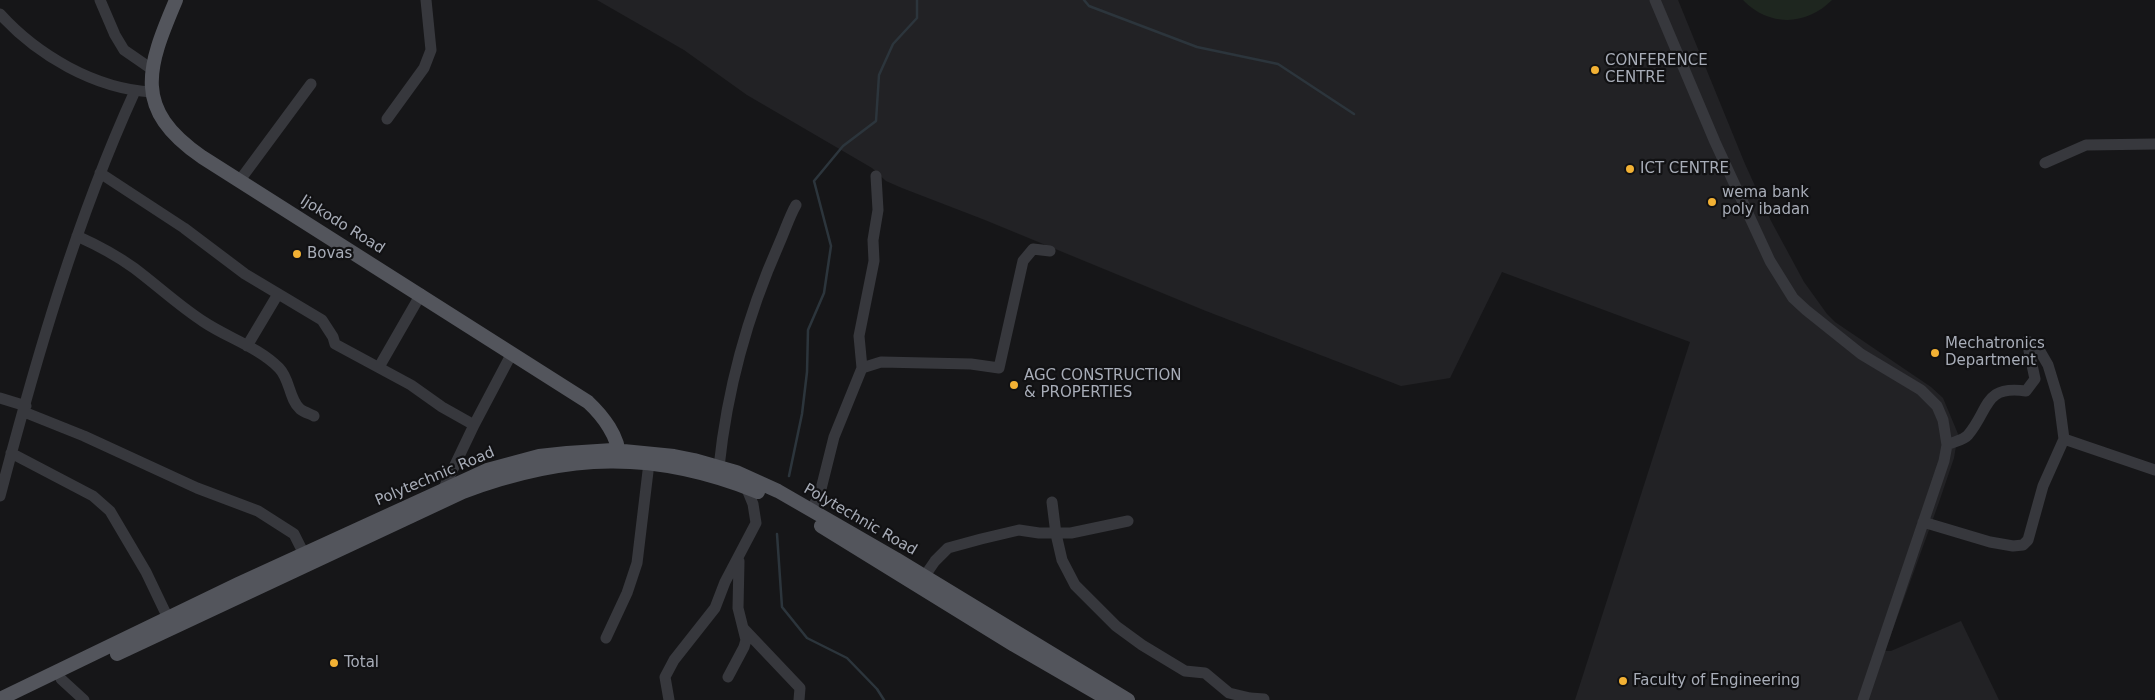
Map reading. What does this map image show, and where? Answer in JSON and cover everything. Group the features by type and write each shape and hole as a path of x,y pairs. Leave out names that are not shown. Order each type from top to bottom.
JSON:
{"main road":[{"name":"Ijokodo Road","path":"176,0 155,54 150,83 154,101 172,133 202,157 421,294 588,402 603,418 608,427 613,456"},
{"name":"Polytechnic Road","path":"0,699 304,554 487,470 539,456 674,456 719,466 778,491 1128,700"},
{"name":"Polytechnic Road","path":"19,700 463,492 497,479 543,467 613,456 688,468 746,487 778,500 1014,645 1109,700"}],"street":[{"path":"100,0 115,36 124,50 153,70"},
{"path":"387,119 424,68 431,50 426,0"},
{"path":"1655,0 1715,142 1770,261 1793,298 1861,354 1921,390 1937,406 1944,420 1947,445 1937,485 1863,700"},
{"path":"0,14 10,25 42,51 80,73 134,91 152,92"},
{"path":"0,33 10,25"},
{"path":"240,180 312,84"},
{"path":"0,496 11,453 78,236 100,173 134,91"},
{"path":"2045,163 2086,145 2155,144"},
{"path":"100,173 184,228 245,274 322,320 334,337 335,344 379,367 474,424"},
{"path":"812,510 820,493 834,437 862,368 859,336 874,261 873,240 878,210 876,176"},
{"path":"719,466 722,433 736,368 764,279 796,205"},
{"path":"78,236 108,250 134,268 185,310 209,326 247,346 278,368 284,374 295,402 300,408 314,416"},
{"path":"862,368 882,362 971,364 999,368 1023,261 1033,249 1050,251"},
{"path":"247,346 278,294"},
{"path":"379,367 421,294"},
{"path":"1923,522 1990,542 2013,546 2023,545 2028,540 2043,486 2064,438 2059,401 2048,365 2037,346 2027,341 2035,378 2026,391 2010,389 2001,391 1990,400 1967,436 1947,445"},
{"path":"443,490 474,424 512,352"},
{"path":"0,398 197,488 258,511 294,534 304,554"},
{"path":"2064,438 2155,470"},
{"path":"11,453 93,496 110,511 146,572 168,618"},
{"path":"606,638 627,593 637,563 649,463"},
{"path":"669,700 665,677 674,660 715,608 756,523 753,504 746,487"},
{"path":"1052,502 1062,560 1075,585 1116,626 1142,646 1184,671 1205,673 1230,693 1264,699"},
{"path":"924,577 935,561 948,548 1019,530 1056,534 1071,533 1128,520"},
{"path":"728,677 746,640 738,608 739,557"},
{"path":"744,628 800,688 799,700"},
{"path":"61,679 84,700"}],"shaded area":[{"path":"597,0 1678,0 1745,164 1771,221 1804,282 1835,322 1931,387 1943,398 1958,434 1954,458 1885,651 1891,651 1961,621 1999,700 1575,700 1690,342 1502,272 1450,378 1401,386 1206,311 886,181 872,168 747,95 684,50"},
{"path":"1743,0 1832,0 1822,9 1811,15 1788,20 1764,15 1753,9"}],"waterway":[{"path":"789,476 802,414 807,372 808,330 824,293 831,246 814,181 843,146 876,121 879,75 893,44 917,18 917,0"},
{"path":"1084,0 1089,6 1197,47 1278,64 1354,114"},
{"path":"777,534 782,607 807,638 847,658 877,689 884,700"}],"place":[{"name":"CONFERENCE CENTRE","path":"1595,70"},
{"name":"ICT CENTRE","path":"1630,169"},
{"name":"wema bank poly ibadan","path":"1712,202"},
{"name":"Bovas","path":"297,254"},
{"name":"Mechatronics Department","path":"1935,353"},
{"name":"AGC CONSTRUCTION & PROPERTIES","path":"1014,385"},
{"name":"Total","path":"334,663"},
{"name":"Faculty of Engineering","path":"1623,681"}]}
